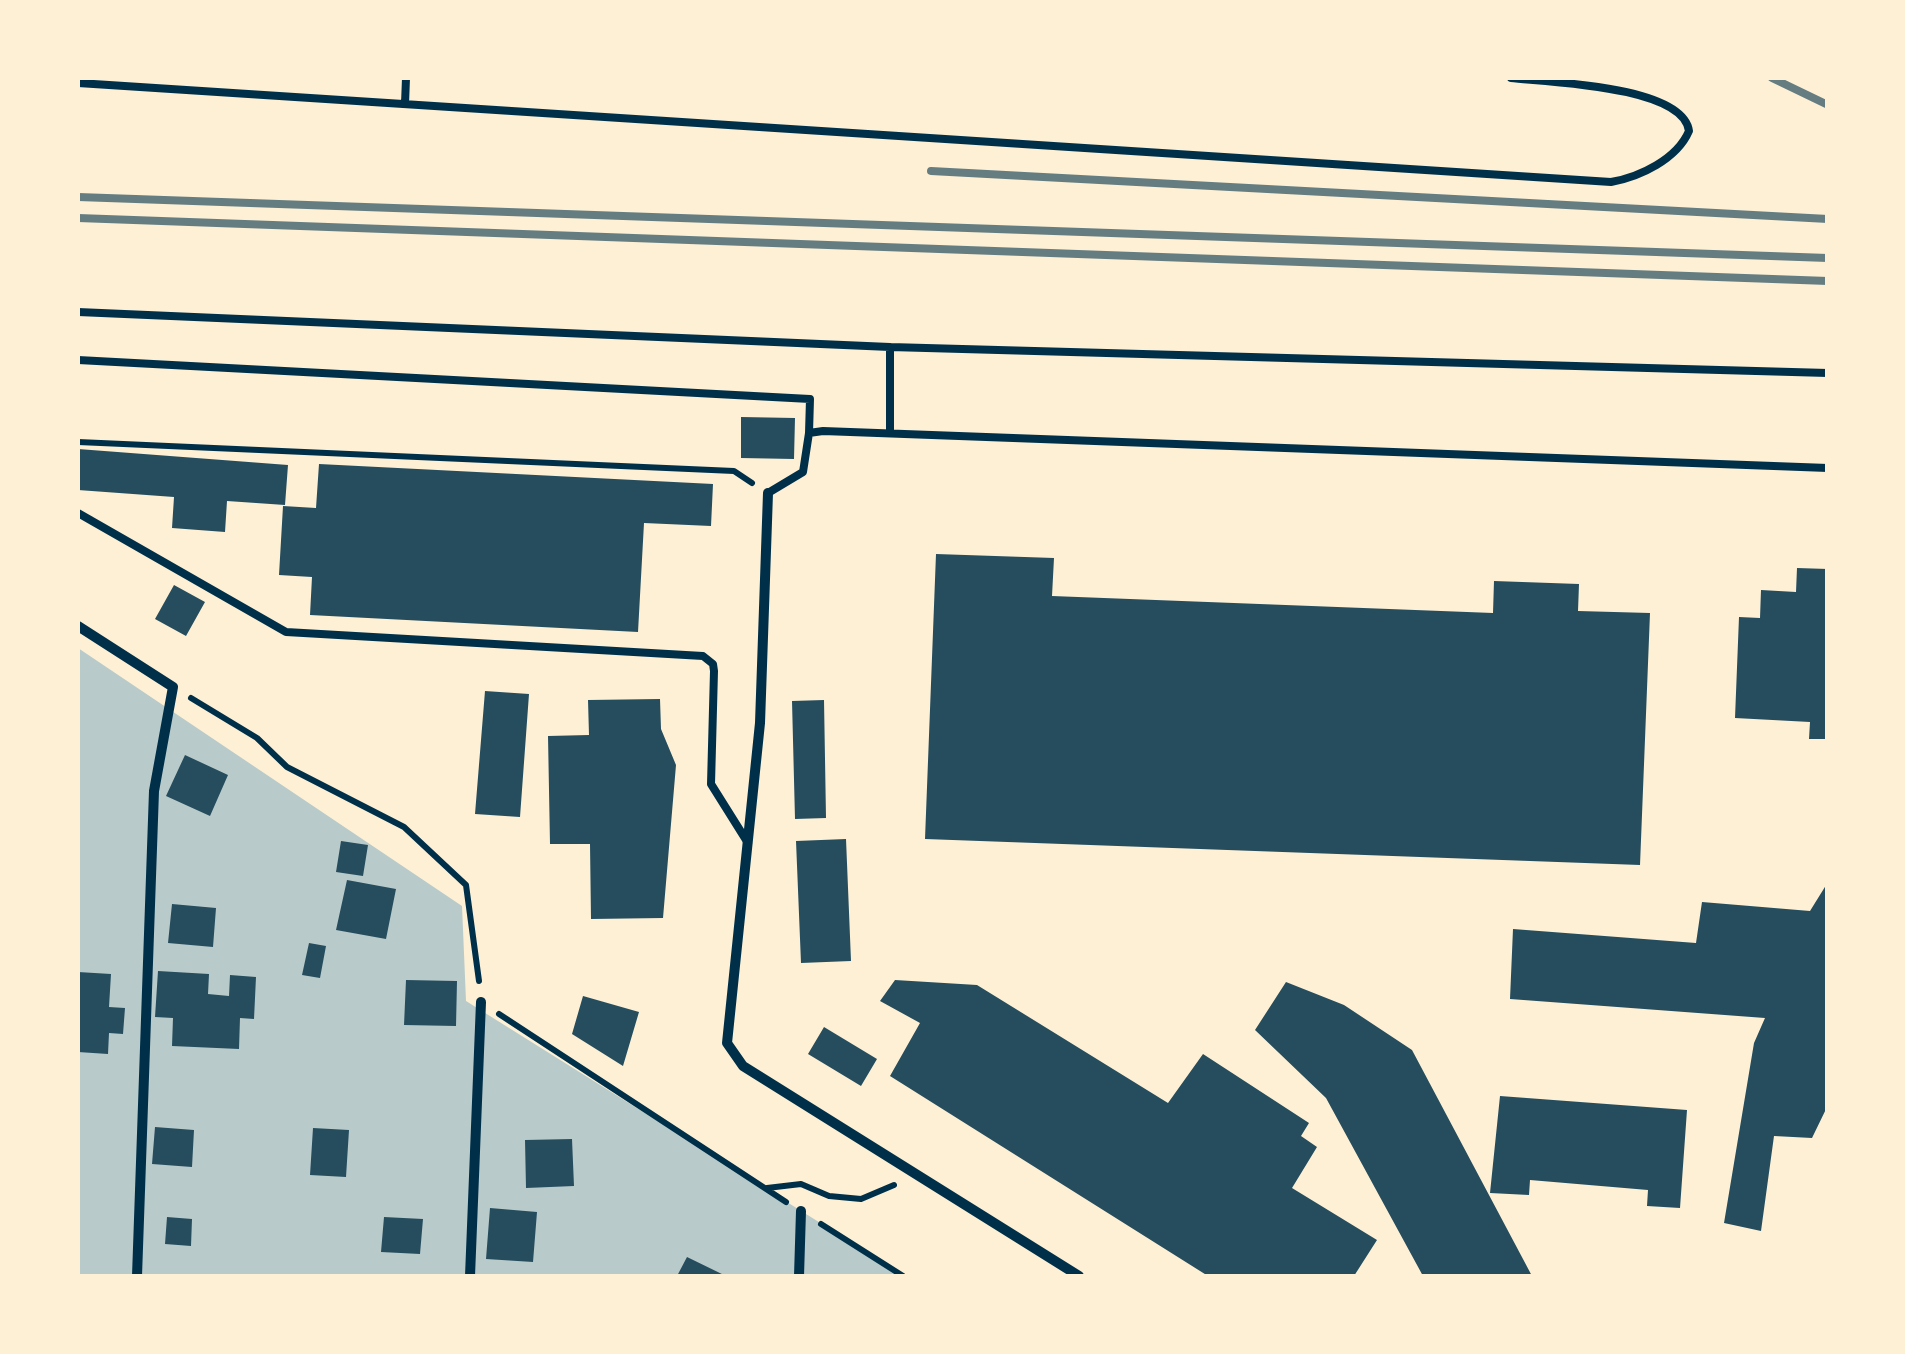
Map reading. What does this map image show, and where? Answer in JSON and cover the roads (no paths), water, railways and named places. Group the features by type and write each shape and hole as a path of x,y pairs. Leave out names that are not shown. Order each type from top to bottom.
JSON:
{"street":[{"path":"768,493 760,723 728,1044 743,1066 1079,1276"},
{"path":"78,626 173,687 154,791 137,1276"},
{"path":"470,1276 482,1002"},
{"path":"799,1276 801,1211"}],"lane":[{"path":"404,104 406,78"},
{"path":"78,83 1611,182 1629,179 1678,151 1690,131 1682,114 1657,100 1622,90 1512,78"},
{"path":"78,312 890,347 1828,373"},
{"path":"890,347 890,433"},
{"path":"78,360 810,399 803,472 768,493"},
{"path":"809,433 1828,468"},
{"path":"78,514 286,632 703,656 713,664 714,672 711,784 748,843"}],"railway":[{"path":"1772,78 1828,105"},
{"path":"931,171 1828,219"},
{"path":"78,197 1828,258"},
{"path":"78,218 1828,281"}]}
